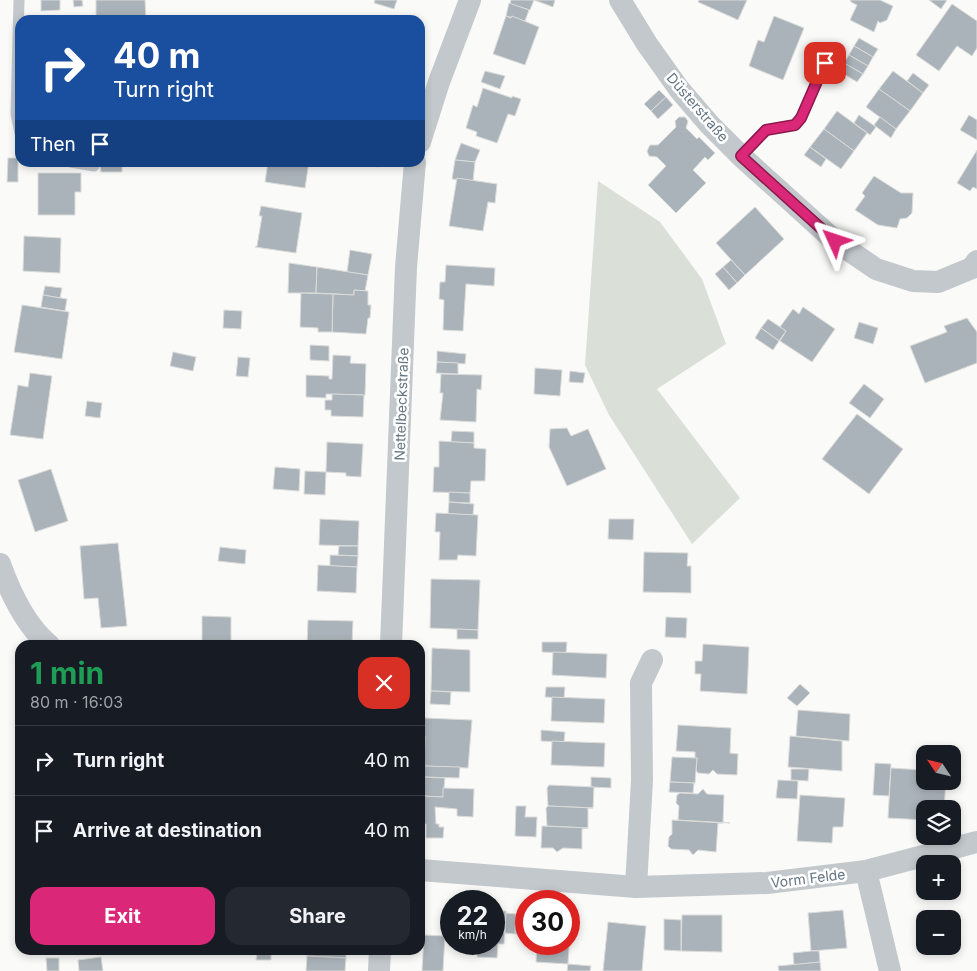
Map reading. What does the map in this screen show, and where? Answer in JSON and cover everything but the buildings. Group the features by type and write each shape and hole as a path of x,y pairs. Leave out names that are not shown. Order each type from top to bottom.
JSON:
{"street":[{"path":"425,126 439,82 470,0"},
{"name":"Düsterstraße","path":"620,0 647,44 679,89 709,124 741,156 835,241 876,269 913,281 938,282 975,267"},
{"name":"Nettelbeckstraße","path":"391,640 406,266 415,167"},
{"path":"0,564 7,583 30,625 44,640"},
{"path":"636,887 642,780 641,684 652,660"},
{"name":"Vorm Felde","path":"425,870 636,887 767,883 866,871 977,842"},
{"path":"866,871 890,971"},
{"path":"379,971 380,955"}],"lane":[{"path":"19,0 19,15"},
{"path":"741,156 766,130 795,125 801,118 825,63"}],"shaded area":[{"path":"598,181 660,222 702,279 726,344 657,389 740,498 692,544 609,415 585,365"}],"route":[{"path":"825,63 801,118 795,125 766,130 741,156 835,241"}]}
